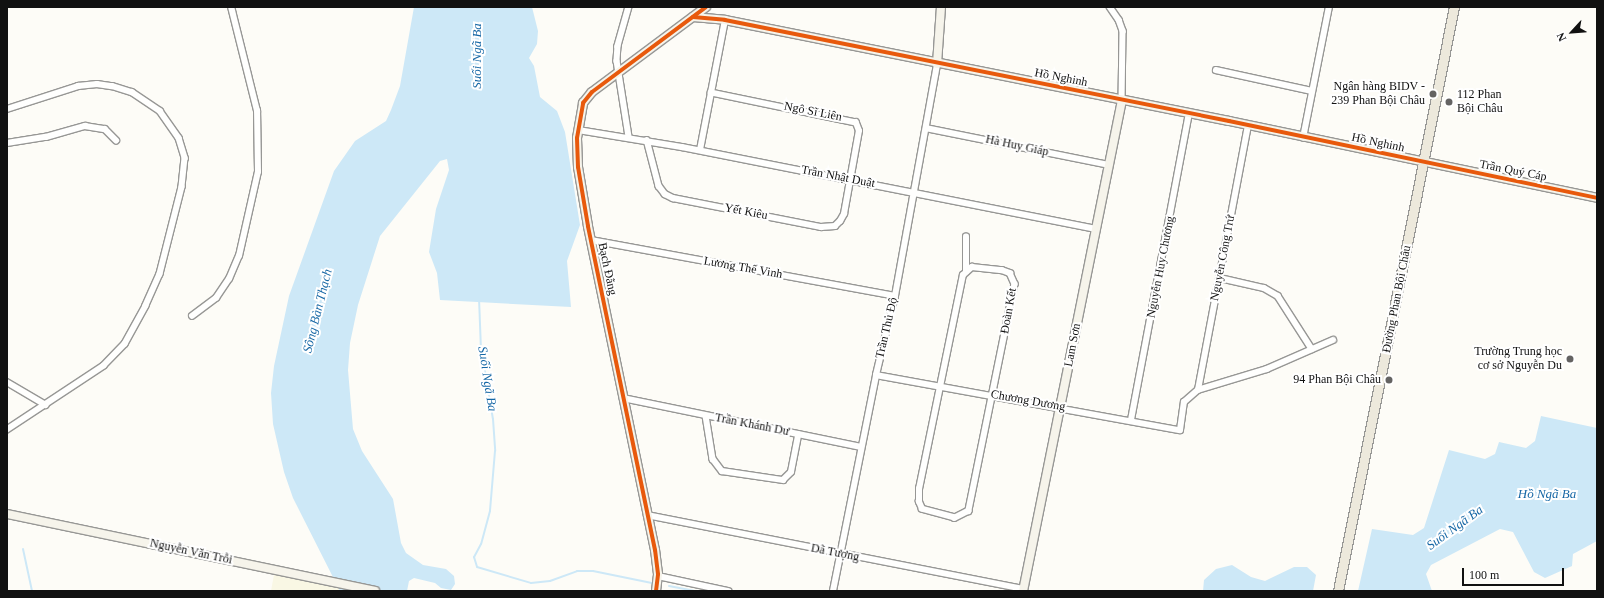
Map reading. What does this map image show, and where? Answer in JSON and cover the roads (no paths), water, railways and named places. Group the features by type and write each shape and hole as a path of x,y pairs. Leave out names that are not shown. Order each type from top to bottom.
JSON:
{"main road":[{"name":"Đường Phan Bội Châu","path":"1338,591 1454,7"}],"street":[{"path":"192,316 216,298 229,279 239,256 258,172 257,111 231,7"},
{"path":"629,7 618,46 618,74 629,137"},
{"name":"Bạch Đằng","path":"656,591 658,576 647,515 591,240 578,167 578,130 585,100 596,88 618,74 706,7"},
{"path":"937,64 941,7"},
{"path":"1110,7 1119,20 1123,31 1122,100"},
{"path":"1303,138 1329,7"},
{"name":"Hồ Nghinh","path":"693,17 725,20 1424,163"},
{"path":"700,150 725,20"},
{"name":"Trần Thủ Độ","path":"833,591 876,375 895,296 937,64"},
{"path":"1216,70 1312,91"},
{"path":"7,108 78,86 112,86 132,92 157,109 179,138 185,158 182,187 164,259 153,292 135,327 113,359 7,430"},
{"name":"Ngô Sĩ Liên","path":"711,93 856,123 859,131 850,180"},
{"name":"Lam Sơn","path":"1023,590 1122,100"},
{"name":"Nguyễn Huy Chương","path":"1131,420 1189,114"},
{"path":"7,144 46,137 81,126 106,129 116,140"},
{"name":"Nguyễn Công Trứ","path":"1198,390 1248,126"},
{"name":"Hà Huy Giáp","path":"926,128 1109,165"},
{"name":"Trần Nhật Duật","path":"578,130 647,140 850,180 915,191 1096,229"},
{"name":"Yết Kiêu","path":"647,140 659,186 665,194 674,198 828,227 835,226 844,214 850,180"},
{"name":"Trần Quý Cáp","path":"1424,163 1597,198"},
{"path":"966,237 964,253 966,272"},
{"name":"Lương Thế Vinh","path":"591,240 895,296"},
{"name":"Đoàn Kết","path":"972,267 1002,270 1010,273 1015,284 991,395 969,511 955,518 922,509 919,502 940,386 963,275 972,267"},
{"path":"1220,278 1264,288 1278,296 1312,350"},
{"path":"1198,390 1266,369 1333,340"},
{"name":"Chương Dương","path":"876,375 1060,407 1180,430 1184,402 1198,390"},
{"path":"7,382 46,405"},
{"name":"Trần Khánh Dư","path":"623,398 861,448"},
{"name":"Trần Khánh Dư","path":"706,416 713,459 722,471 783,480 791,472 798,435"},
{"name":"Nguyễn Văn Trỗi","path":"7,514 267,567 375,591"},
{"name":"Dã Tượng","path":"647,515 1023,590"},
{"path":"658,576 728,591"}],"water":[{"name":"Sông Bàn Thạch","path":"414,7 532,7 538,31 537,44 529,58 534,66 540,97 557,111 565,132 580,225 567,261 571,307 440,300 437,273 429,252 436,209 449,170 447,159 440,161 380,236 358,305 350,343 348,370 353,429 362,451 393,499 401,543 406,553 423,565 446,569 454,576 455,584 451,590 441,588 435,583 414,578 409,581 407,591 340,591 293,498 284,472 273,424 271,393 274,366 289,296 334,171 355,141 386,121 391,110 400,86"},
{"name":"Hồ Ngã Ba","path":"1541,416 1597,428 1597,541 1573,554 1572,566 1545,578 1534,572 1513,532 1500,529 1431,565 1426,574 1432,591 1358,591 1372,529 1413,535 1424,528 1449,450 1485,459 1495,454 1499,442 1526,448 1535,441"},
{"path":"1232,565 1251,577 1265,581 1294,567 1307,567 1316,575 1313,591 1203,591 1204,580 1216,569"}],"waterway":[{"name":"Suối Ngã Ba","path":"479,298 481,349 493,419 495,451 490,511 481,544 474,557 477,567 531,583 550,581 577,571 593,571 652,583"},
{"path":"23,549 32,591"},
{"name":"Suối Ngã Ba","path":"669,586 694,591"}],"place":[{"name":"Ngân hàng BIDV - 239 Phan Bội Châu","path":"1433,94"},
{"name":"112 Phan Bội Châu","path":"1449,102"},
{"name":"Trường Trung học cơ sở Nguyễn Du","path":"1570,359"},
{"name":"94 Phan Bội Châu","path":"1389,380"}]}
